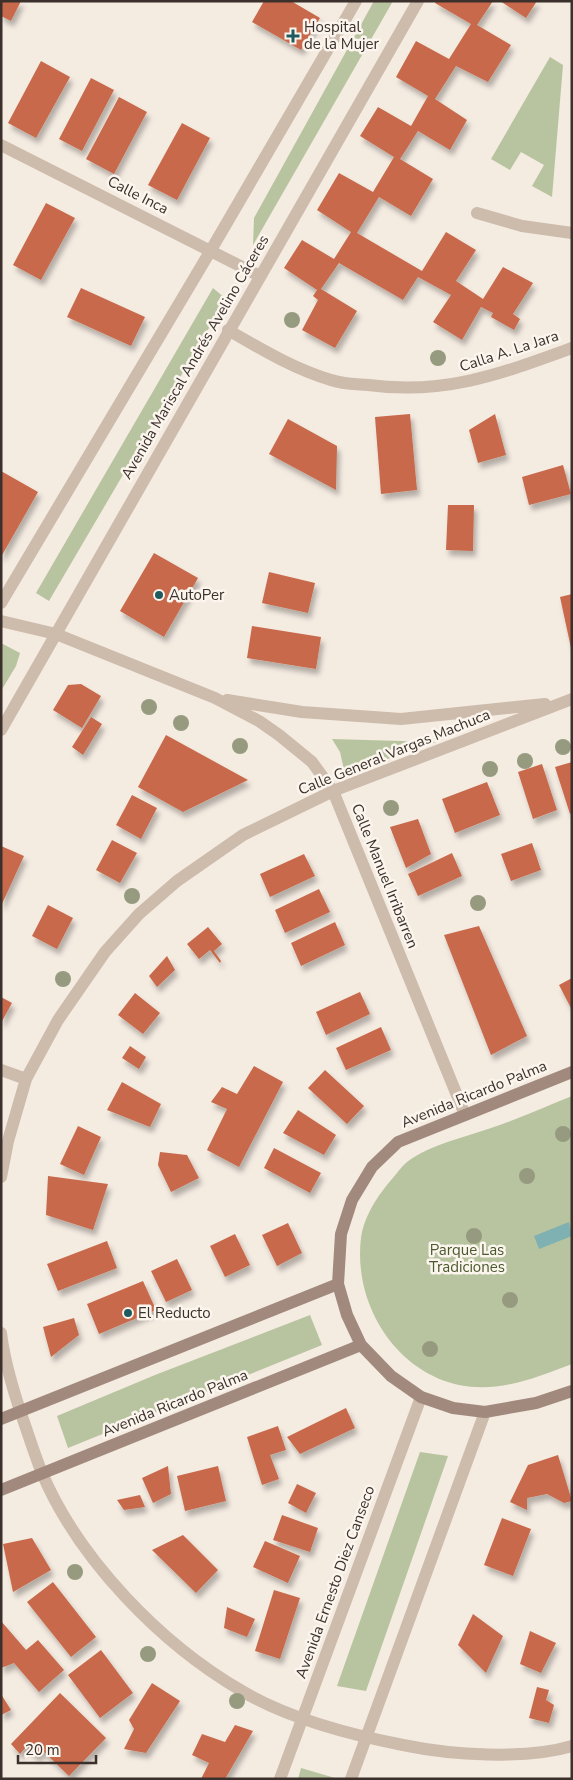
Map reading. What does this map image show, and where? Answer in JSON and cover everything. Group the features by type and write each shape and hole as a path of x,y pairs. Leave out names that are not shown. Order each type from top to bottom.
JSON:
{"main road":[{"name":"Avenida Ricardo Palma","path":"572,1072 398,1142 372,1167 352,1200 341,1234 338,1284 347,1315 361,1345 391,1376 421,1397 453,1408 485,1412 536,1403 572,1391"},
{"path":"1,1419 338,1284"},
{"name":"Avenida Ricardo Palma","path":"1,1490 361,1345"}],"street":[{"path":"1,603 211,250 356,1"},
{"name":"Avenida Mariscal Andrés Avelino Cáceres","path":"1,730 228,330 418,1"},
{"name":"Calle Inca","path":"1,145 260,276"},
{"path":"477,212 522,226 572,233"},
{"name":"Calla A. La Jara","path":"228,330 276,358 332,380 400,389 453,385 480,379 572,348"},
{"name":"Calle Manuel Irribarren","path":"1,621 56,634 215,698 259,721 312,762 333,791 465,1114"},
{"name":"Calle Manuel Irribarren","path":"215,698 302,712 401,719 567,700"},
{"name":"Calle General Vargas Machuca","path":"1,1177 8,1141 26,1079 63,1013 104,952 139,914 176,881 243,835 333,791 567,700"},
{"path":"1,1070 26,1079"},
{"path":"1,1333 4,1357 20,1412 43,1474 78,1536 107,1577 144,1616 188,1655 243,1692 303,1717 366,1738 431,1751 504,1754 533,1753 572,1746"},
{"name":"Avenida Ernesto Diez Canseco","path":"280,1779 421,1397"},
{"path":"351,1779 485,1412"}],"green space":[{"path":"374,1 393,1 253,245 254,218"},
{"path":"550,57 563,65 552,197 532,186 544,165 521,152 510,170 491,159"},
{"path":"213,288 226,299 49,601 36,593"},
{"path":"1,643 20,653 16,666 1,691"},
{"path":"332,739 436,742 345,774 340,752"},
{"name":"Parque Las Tradiciones","path":"572,1096 572,1364 503,1386 474,1387 459,1385 436,1377 415,1365 397,1349 371,1309 364,1286 360,1262 361,1238 368,1214 382,1192 407,1162 426,1150 532,1113"},
{"path":"310,1315 322,1345 68,1448 57,1416 155,1375"},
{"path":"420,1452 448,1456 366,1691 337,1686"},
{"path":"301,1768 335,1778 298,1779"}],"water":[{"path":"569,1222 572,1236 539,1249 534,1236"}],"building":[{"path":"1,1 21,1 11,21 1,16"},
{"name":"Hospital de la Mujer","path":"264,1 291,1 320,18 301,50 252,22"},
{"path":"436,1 493,1 477,25 511,45 488,82 456,66 435,99 467,120 450,150 418,131 400,159 433,179 411,216 379,197 357,233 422,271 446,232 476,250 456,281 483,299 503,267 533,283 513,314 520,319 514,330 491,317 493,313 481,307 462,340 433,322 451,295 418,277 403,300 339,263 321,289 357,311 335,348 302,330 318,300 313,296 317,290 284,268 302,240 334,259 351,232 317,210 339,173 373,192 394,157 360,136 378,107 411,126 428,96 396,77 416,41 449,59 471,24 435,3"},
{"path":"500,1 537,1 526,18"},
{"path":"41,61 70,77 36,138 8,123"},
{"path":"91,78 114,90 82,151 59,139"},
{"path":"119,97 147,112 114,174 86,159"},
{"path":"182,123 210,138 177,200 148,185"},
{"path":"46,203 75,218 41,280 13,265"},
{"path":"81,288 145,317 131,346 67,317"},
{"path":"410,414 417,490 381,494 375,417"},
{"path":"495,414 506,455 478,463 469,430"},
{"path":"288,419 337,446 336,490 269,454"},
{"path":"563,465 571,494 529,505 522,477"},
{"path":"1,471 38,492 1,557"},
{"path":"448,505 474,505 473,551 446,550"},
{"name":"AutoPer","path":"154,553 198,578 164,637 120,611"},
{"path":"269,572 315,583 308,613 262,603"},
{"path":"572,594 572,648 571,648 560,597"},
{"path":"252,626 321,637 316,669 247,658"},
{"path":"81,684 101,696 82,728 53,710 68,685"},
{"path":"91,717 102,724 83,755 72,747"},
{"path":"166,735 248,780 183,812 138,787"},
{"path":"572,762 572,813 570,814 555,767"},
{"path":"542,764 557,810 533,819 518,772"},
{"path":"487,782 500,815 455,833 442,799"},
{"path":"132,795 157,808 141,839 116,825"},
{"path":"418,819 431,854 406,868 390,827"},
{"path":"112,840 137,853 120,883 96,870"},
{"path":"532,843 541,870 511,881 501,854"},
{"path":"1,846 24,856 1,906"},
{"path":"452,853 462,876 418,896 408,874"},
{"path":"304,854 315,876 270,897 260,874"},
{"path":"319,889 330,912 285,933 275,910"},
{"path":"48,905 73,918 57,949 32,936"},
{"path":"335,922 345,945 301,966 291,943"},
{"path":"479,926 527,1036 491,1055 444,935"},
{"path":"208,927 222,944 214,951 221,961 220,963 210,950 199,959 187,944"},
{"path":"167,956 175,970 157,987 149,976"},
{"path":"572,978 572,1010 559,985"},
{"path":"360,992 370,1014 326,1035 316,1012"},
{"path":"135,993 160,1013 143,1034 118,1015"},
{"path":"1,997 12,1003 1,1023"},
{"path":"381,1027 391,1050 346,1070 336,1048"},
{"path":"130,1046 146,1057 139,1069 122,1058"},
{"path":"254,1066 283,1082 239,1167 207,1150 227,1109 211,1102 222,1087 237,1094"},
{"path":"325,1070 364,1106 347,1124 308,1088"},
{"path":"122,1082 161,1104 150,1127 107,1110"},
{"path":"298,1110 336,1135 324,1155 283,1133"},
{"path":"78,1126 101,1137 84,1175 60,1164"},
{"path":"274,1148 321,1173 310,1193 264,1168"},
{"path":"160,1152 187,1155 199,1178 171,1192 158,1165"},
{"path":"48,1176 108,1184 93,1230 46,1215"},
{"path":"288,1223 302,1253 277,1266 262,1235"},
{"path":"235,1234 250,1265 225,1277 210,1246"},
{"path":"107,1241 117,1268 58,1291 47,1264"},
{"path":"177,1259 192,1290 166,1302 151,1271"},
{"path":"143,1281 156,1310 99,1334 87,1304"},
{"path":"74,1318 79,1335 51,1357 43,1327"},
{"path":"346,1408 355,1428 300,1454 287,1437"},
{"path":"278,1426 286,1450 270,1455 279,1479 262,1485 247,1437"},
{"path":"558,1455 572,1501 564,1503 547,1494 527,1498 527,1510 510,1502 528,1465"},
{"path":"168,1466 171,1494 153,1503 142,1478"},
{"path":"218,1466 226,1501 185,1511 177,1476"},
{"path":"297,1484 316,1493 306,1513 288,1503"},
{"path":"140,1495 145,1507 124,1510 117,1500"},
{"path":"282,1515 318,1528 310,1552 273,1540"},
{"path":"502,1518 531,1529 513,1576 484,1565"},
{"path":"183,1535 218,1570 196,1593 152,1550"},
{"path":"32,1538 51,1570 13,1592 3,1544"},
{"path":"265,1541 300,1556 288,1583 253,1567"},
{"path":"53,1582 96,1637 71,1657 27,1602"},
{"path":"274,1590 300,1598 280,1659 255,1651"},
{"path":"227,1607 255,1619 247,1637 224,1628"},
{"path":"473,1614 503,1636 486,1673 458,1645"},
{"path":"1,1621 26,1650 38,1640 64,1670 39,1692 14,1663 1,1668"},
{"path":"530,1631 556,1643 541,1673 520,1664"},
{"path":"101,1650 133,1693 100,1718 68,1675"},
{"path":"152,1683 180,1701 146,1753 124,1749 134,1729 129,1720"},
{"path":"537,1687 549,1690 546,1700 554,1705 549,1723 529,1718"},
{"path":"60,1693 106,1738 69,1776 43,1751 37,1757 26,1747 20,1754 11,1744"},
{"path":"1,1694 11,1710 1,1715"},
{"path":"235,1725 253,1731 225,1779 201,1779 209,1763 192,1755 202,1734 225,1742"}],"place":[{"name":"Hospital de la Mujer","path":"293,36"},
{"name":"AutoPer","path":"159,595"},
{"name":"El Reducto","path":"128,1313"}]}
